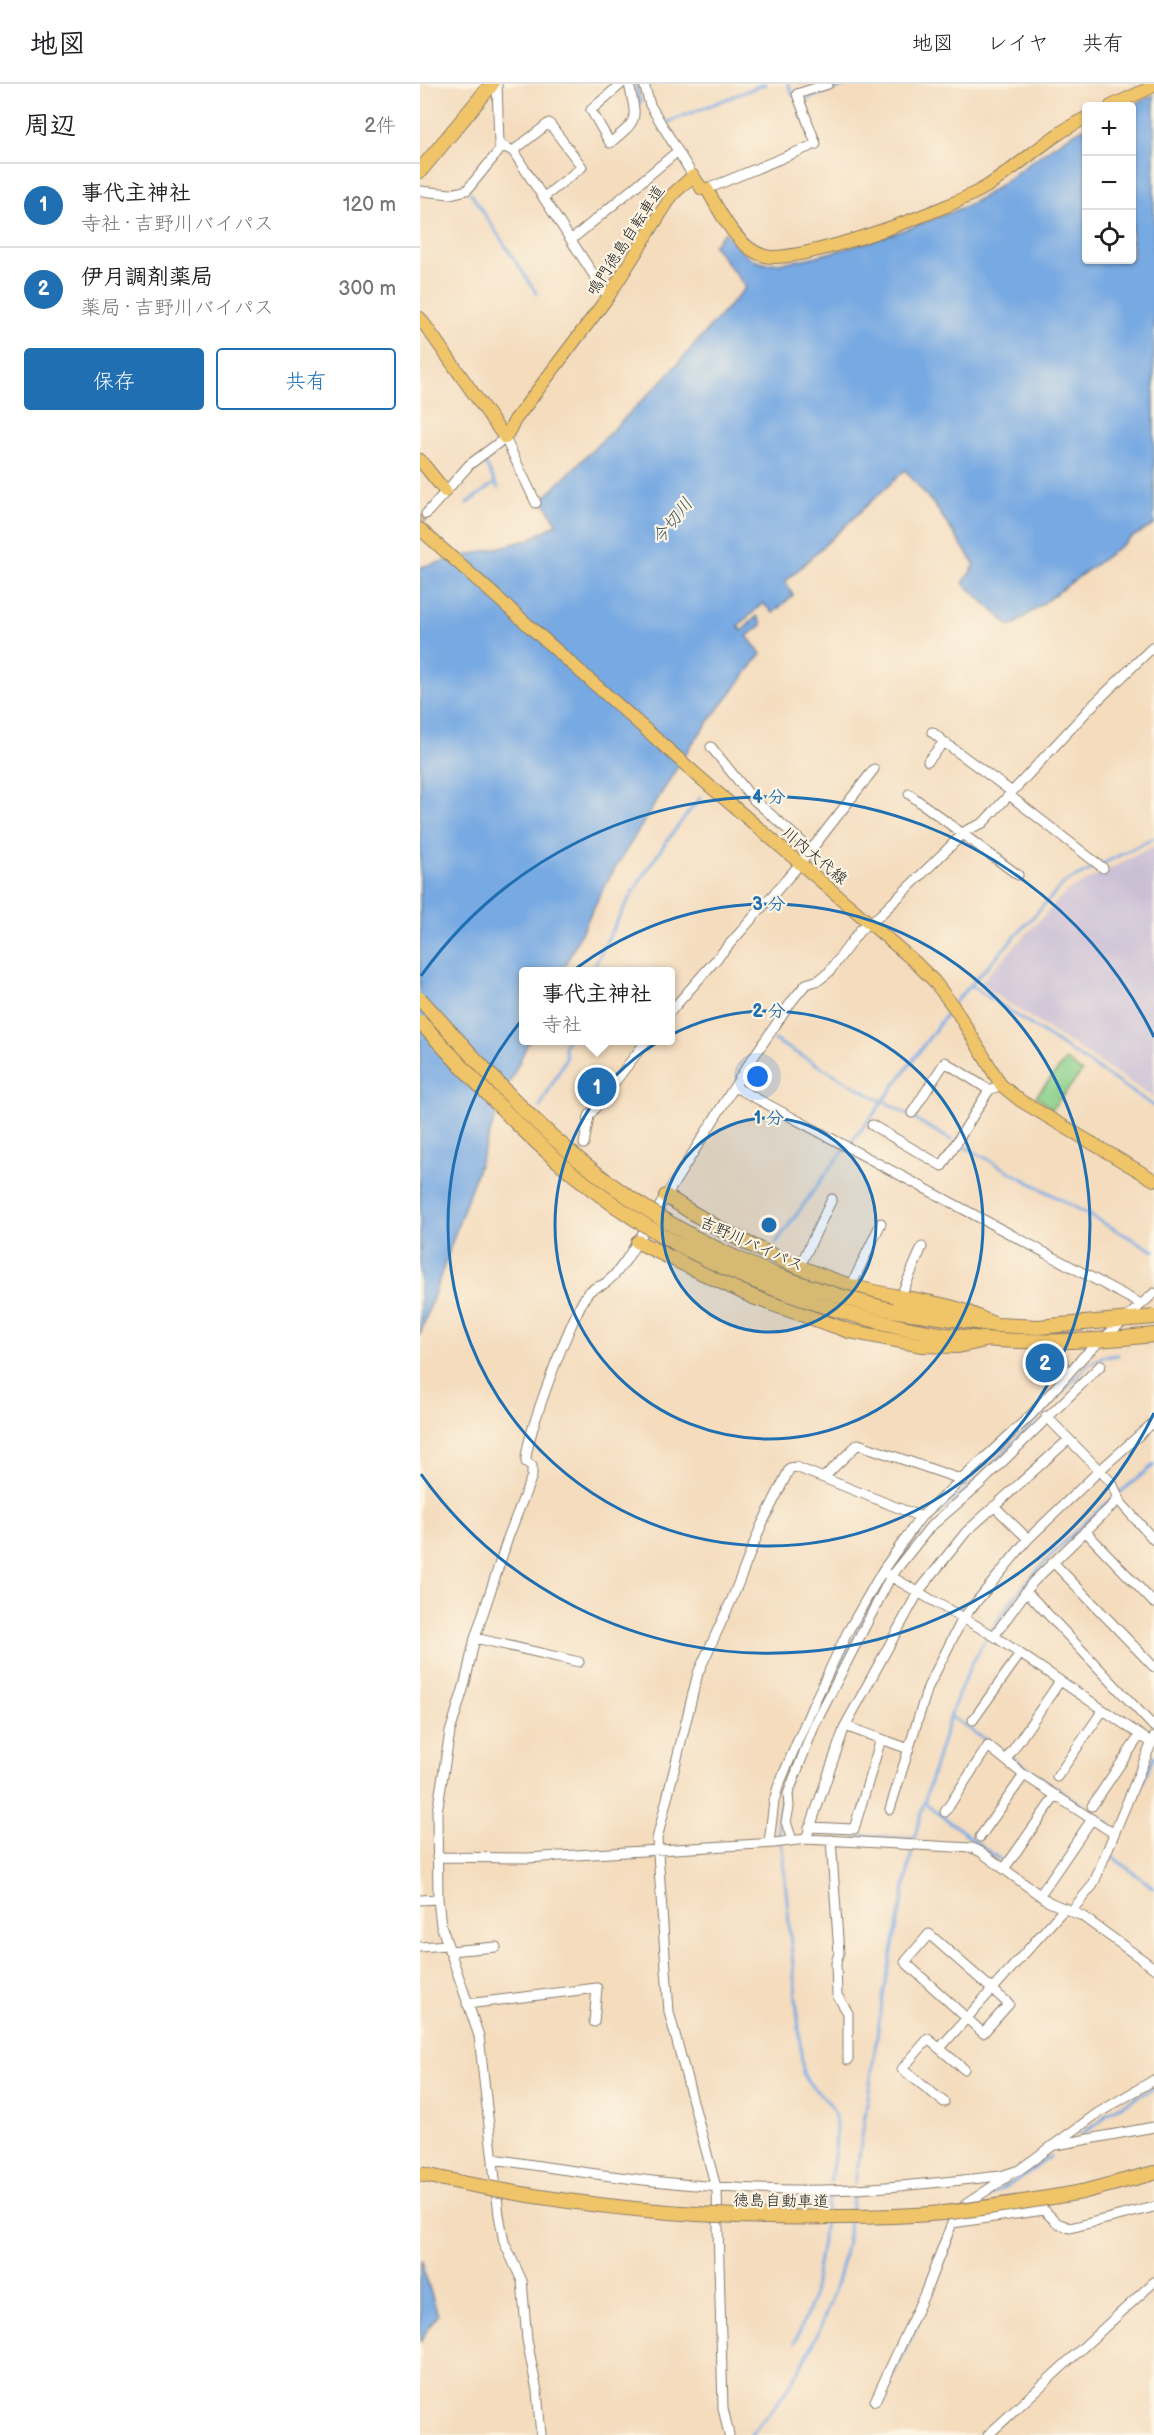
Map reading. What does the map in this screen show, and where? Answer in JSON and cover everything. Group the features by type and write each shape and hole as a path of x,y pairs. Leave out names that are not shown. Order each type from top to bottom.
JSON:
{"highway":[{"path":"420,171 492,84"},
{"name":"吉野川バイパス","path":"420,999 526,1112 593,1170 638,1203 682,1229 756,1267 827,1292 891,1310 996,1325 1038,1327 1121,1322 1154,1317"},
{"name":"吉野川バイパス","path":"420,1022 516,1123 545,1150 630,1216 683,1248 746,1279 841,1313 938,1335 985,1340 1047,1342 1100,1341 1154,1335"},
{"path":"666,1196 707,1222 800,1266 851,1286 965,1312 996,1325"},
{"path":"638,1242 753,1297 849,1331 921,1345 958,1346 985,1340"},
{"name":"徳島自動車道","path":"420,2174 518,2193 597,2205 797,2218 941,2213 1082,2192 1149,2174"}],"main road":[{"path":"1120,102 1154,86"},
{"path":"693,176 702,189 707,189 721,215 742,242 765,256 787,256 833,245 952,205 991,185 1042,145 1082,120"},
{"name":"鳴門徳島自転車道","path":"505,438 515,420 608,297 673,194 693,176"},
{"path":"420,318 505,438"},
{"path":"420,460 445,491"},
{"name":"川内大代線","path":"420,529 450,553 689,768 870,922 934,981 953,1006 995,1088 1154,1180"}],"street":[{"path":"497,84 499,144 513,151 608,297"},
{"path":"621,84 591,110 610,143 632,124 636,114 629,84"},
{"path":"644,84 650,105 693,176"},
{"path":"707,189 816,144 797,94 828,84"},
{"path":"513,151 549,123 582,167 544,196"},
{"path":"420,191 451,194 467,190 503,146"},
{"path":"571,240 678,151"},
{"path":"426,514 469,465 505,438 536,503"},
{"path":"541,2435 537,2391 527,2340 522,2281 504,2242 479,2036 441,1925 437,1857 437,1812 443,1768 475,1638 509,1535 532,1476 532,1467 526,1462 525,1456 531,1430 571,1325 590,1291 614,1276 638,1242 792,1001 806,984 819,980 829,972 861,929 879,916 962,835 983,823 1091,707 1154,646"},
{"path":"932,732 1100,865"},
{"path":"928,761 944,742"},
{"path":"711,747 753,799 811,850"},
{"path":"675,1006 800,864 874,769"},
{"path":"909,794 1018,875"},
{"path":"584,1144 589,1116 644,1045"},
{"path":"872,1125 942,1166 995,1088 945,1062 912,1113"},
{"path":"735,1087 1141,1304"},
{"path":"800,1266 832,1199"},
{"path":"684,1265 707,1222"},
{"path":"851,1286 880,1223"},
{"path":"900,1298 922,1247"},
{"path":"886,1574 1043,1413 1065,1377 1100,1341 1154,1293"},
{"path":"1047,1342 1064,1363 1065,1377"},
{"path":"780,1842 782,1796 818,1695 847,1633 921,1517 1101,1365"},
{"path":"1043,1413 1100,1470 1134,1520 1154,1540"},
{"path":"890,1809 927,1687 963,1618 1028,1539 1154,1422"},
{"path":"806,1839 844,1726 920,1592 958,1541 1068,1440"},
{"path":"823,1478 858,1444 963,1480"},
{"path":"729,2435 723,2397 716,2186 669,2012 657,1839 698,1673 732,1599 761,1526 790,1468 796,1467 921,1517"},
{"path":"990,1634 1026,1591 1118,1496"},
{"path":"994,1506 1028,1539"},
{"path":"1084,1531 1154,1603"},
{"path":"1053,1562 1154,1667"},
{"path":"886,1574 990,1634 1140,1735 1153,1740 1093,1885 1068,1909 940,2048"},
{"path":"1026,1591 1154,1727"},
{"path":"475,1638 579,1662"},
{"path":"973,1720 1020,1654"},
{"path":"1006,1760 1060,1681"},
{"path":"1057,1778 1103,1710"},
{"path":"844,1726 909,1749"},
{"path":"1092,1806 1140,1735"},
{"path":"809,1827 854,1829 881,1739"},
{"path":"945,1812 988,1746 1024,1775 1113,1833"},
{"path":"980,1837 1024,1775"},
{"path":"1004,1869 1056,1795"},
{"path":"780,1842 789,1807 782,1796"},
{"path":"1040,1895 1092,1819"},
{"path":"437,1857 527,1858 806,1839 972,1848 1040,1895 1106,1932 1154,1968"},
{"path":"831,1840 839,1953 836,1963 837,1995 848,2013 848,2060"},
{"path":"420,1900 438,1899"},
{"path":"929,1934 992,1990 1009,2004 983,2033 905,1962 929,1934"},
{"path":"420,1947 496,1947"},
{"path":"467,2004 597,1988 594,2022"},
{"path":"944,2102 902,2069 928,2039 964,2069"},
{"path":"875,2401 925,2293 952,2223 966,2204 1098,2113 1154,2080"},
{"path":"1051,2147 1154,2127"},
{"path":"494,2159 611,2177 770,2189 847,2189 1011,2174"},
{"path":"952,2223 1044,2210 1057,2223 1070,2228 1154,2207"},
{"path":"988,2435 1154,2283"}],"shaded area":[{"path":"1154,846 1154,1098 979,984 1067,891"}],"green space":[{"path":"1066,1060 1082,1072 1052,1109 1036,1096"}],"water":[{"name":"今切川","path":"1154,95 1154,525 1134,536 1011,627 963,583 975,565 935,506 905,470 785,582 793,595 773,613 763,603 738,626 742,631 757,616 762,625 747,636 761,654 691,745 606,883 564,967 519,967 519,1045 527,1045 501,1101 420,1335 420,567 528,540 557,524 543,499 663,380 746,287 713,245 725,232 744,253 759,262 776,263 835,252 905,230 964,207 981,198 1082,129 1082,264 1136,264 1136,104"},
{"path":"420,2259 438,2315 420,2341"}],"waterway":[{"path":"636,84 640,103"},
{"path":"668,122 765,84"},
{"path":"788,84 794,97"},
{"path":"800,101 850,84"},
{"path":"470,192 537,294"},
{"path":"485,463 498,488"},
{"path":"467,503 495,483"},
{"path":"594,967 615,924 640,881 668,839 700,798"},
{"path":"954,1003 1064,883 1154,838"},
{"path":"970,985 1154,1106"},
{"path":"776,1243 950,1009"},
{"path":"774,1040 883,1102"},
{"path":"540,1107 566,1058 564,1045"},
{"path":"887,1103 951,1140"},
{"path":"960,1144 1154,1251"},
{"path":"891,1569 925,1526 995,1462 1089,1364 1102,1357 1118,1355"},
{"path":"815,1832 914,1839 958,1695 993,1627 1040,1567 1095,1514 1154,1465"},
{"path":"815,1715 886,1577"},
{"path":"950,1716 1111,1825"},
{"path":"803,1743 787,1781 778,1820 803,2073 833,2109 835,2118 836,2140 830,2182"},
{"path":"1154,1756 1110,1855 1154,1888"},
{"path":"925,1803 999,1859"},
{"path":"855,2183 883,1997 912,1851"},
{"path":"1081,2134 1100,2122 1106,2114 1154,2088"},
{"path":"977,2203 1025,2175 1051,2156"},
{"path":"826,2213 829,2195"},
{"path":"851,2213 853,2195"},
{"path":"795,2342 812,2301 825,2222"},
{"path":"751,2435 787,2390 812,2346 836,2285 850,2222"},
{"path":"881,2401 916,2327 955,2229"}],"tunnel":[{"path":"420,521 426,514"}],"place":[{"name":"事代主神社","path":"597,1087"},
{"name":"伊月調剤薬局","path":"1045,1363"}]}
